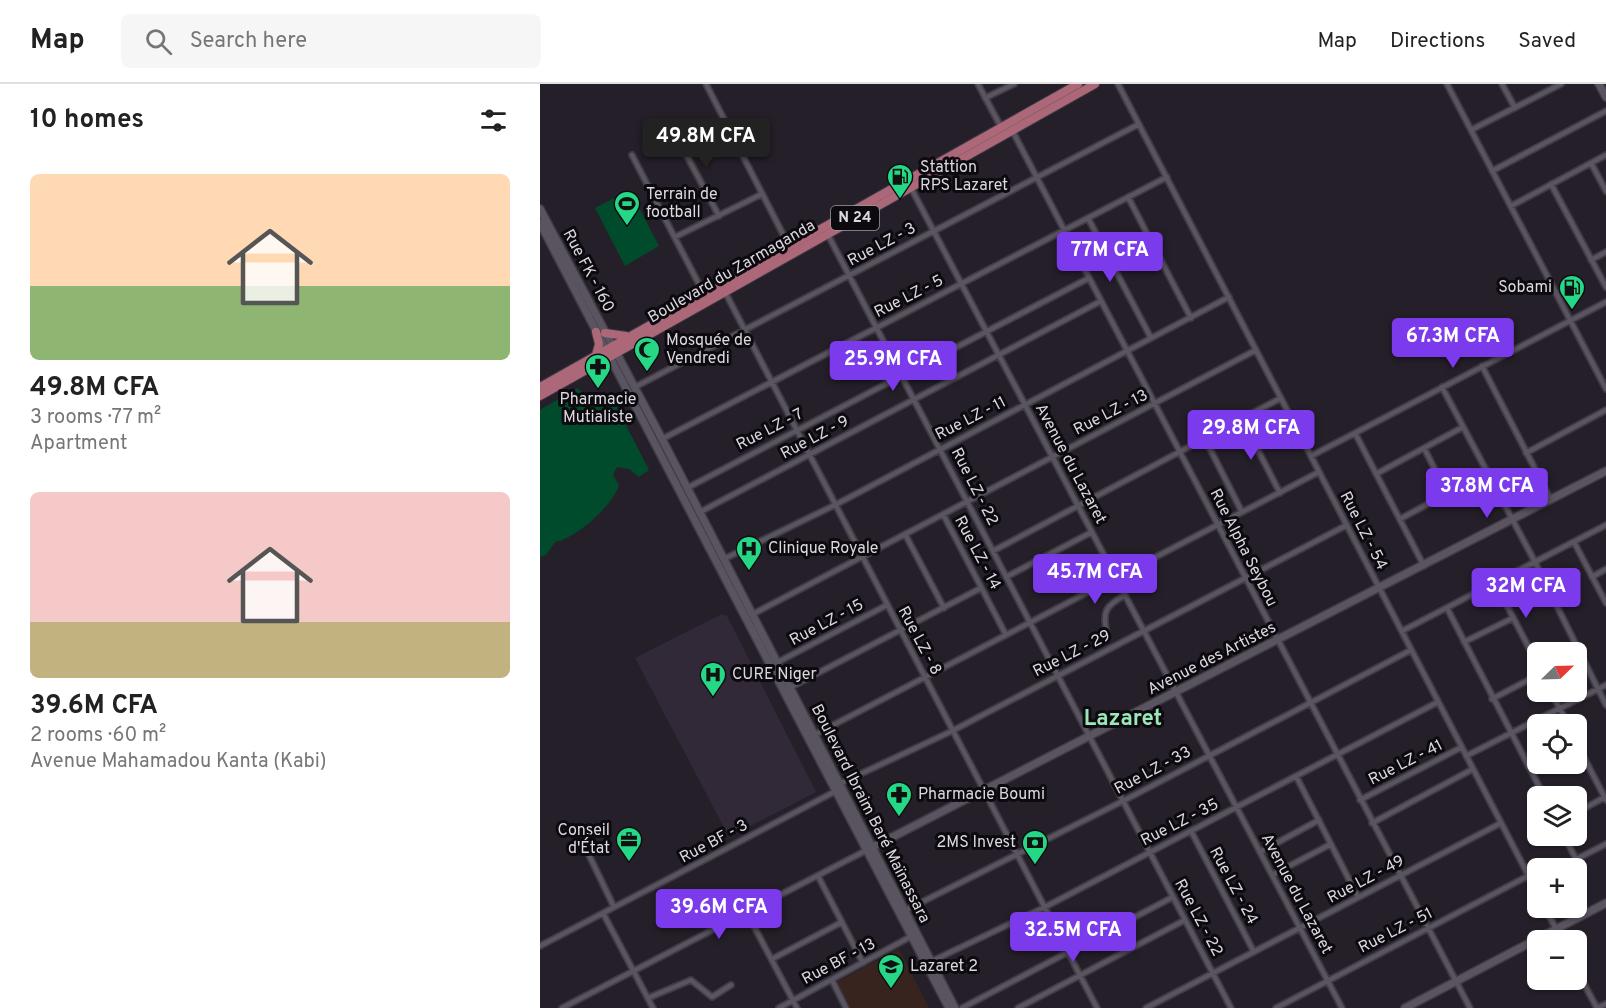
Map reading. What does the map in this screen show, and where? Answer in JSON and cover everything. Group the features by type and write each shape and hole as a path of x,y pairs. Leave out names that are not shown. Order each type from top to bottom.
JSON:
{"main road":[{"name":"Boulevard du Zarmaganda","path":"540,396 613,355 789,246 1078,84"},
{"name":"Boulevard du Zarmaganda","path":"540,387 627,336 704,294 723,288 827,233 1095,84"},
{"path":"1599,84 1606,97"},
{"name":"Rue FK - 160","path":"540,209 605,333 608,347"},
{"name":"Rue FK - 160","path":"540,223 596,332 608,347"},
{"path":"596,332 599,346 596,355"},
{"path":"605,333 627,336"},
{"name":"Boulevard Ibraim Baré Maïnassara","path":"608,347 635,387 778,662 839,784 910,937 948,1008"},
{"name":"Boulevard Ibraim Baré Maïnassara","path":"613,355 834,792 904,911 955,1008"},
{"name":"Avenue des Artistes","path":"868,850 1606,471"},
{"path":"1405,1008 1605,906"}],"street":[{"path":"706,84 789,246"},
{"path":"978,84 1001,127"},
{"path":"985,98 1014,84"},
{"name":"Rue LZ - 54","path":"1118,84 1527,874"},
{"path":"1447,84 1606,389"},
{"path":"1502,84 1515,108"},
{"path":"1471,130 1561,84"},
{"path":"1492,171 1606,111"},
{"name":"Rue LZ - 3","path":"635,387 744,328 1139,124"},
{"name":"Rue Alpha Seybou","path":"1012,130 1470,1008"},
{"path":"674,132 718,216"},
{"path":"632,155 704,294"},
{"path":"1510,206 1606,155"},
{"path":"1591,163 1606,191"},
{"name":"Rue LZ - 5","path":"662,439 1167,177"},
{"path":"1551,184 1606,287"},
{"name":"Avenue du Lazaret","path":"910,186 1342,1008"},
{"path":"675,237 762,194"},
{"path":"1128,197 1191,318"},
{"path":"1088,218 1151,339"},
{"name":"Rue LZ - 22","path":"827,233 1231,1008"},
{"path":"1591,260 1606,252"},
{"name":"Rue LZ - 7","path":"687,488 1089,278"},
{"name":"Rue LZ - 8","path":"723,288 1097,1008"},
{"name":"Rue LZ - 11","path":"724,559 835,505 1229,297"},
{"name":"Rue LZ - 9","path":"700,512 1101,302"},
{"path":"1311,456 1606,302"},
{"name":"Rue LZ - 13","path":"753,614 1256,350"},
{"path":"1482,366 1551,500"},
{"path":"1442,387 1535,562 1606,705"},
{"path":"993,550 1281,398"},
{"path":"1527,453 1606,410"},
{"path":"1242,419 1280,493"},
{"path":"1376,474 1463,428"},
{"path":"1355,433 1424,566"},
{"path":"1205,439 1242,512"},
{"path":"1424,448 1447,494"},
{"path":"814,735 1031,623 1115,576 1319,472"},
{"path":"1400,519 1486,473"},
{"name":"Rue LZ - 14","path":"943,514 1006,635"},
{"name":"Rue LZ - 29","path":"839,784 952,731 1347,525"},
{"path":"1402,631 1606,525"},
{"path":"1006,577 1092,532"},
{"path":"905,534 944,608"},
{"path":"1574,542 1606,603"},
{"path":"1592,577 1606,569"},
{"path":"1495,583 1527,644"},
{"path":"790,687 981,588"},
{"path":"1107,634 1103,613 1111,602 1125,595"},
{"name":"Rue LZ - 15","path":"778,662 887,605"},
{"path":"1447,608 1492,699 1527,762"},
{"path":"1464,642 1513,618"},
{"name":"Rue LZ - 33","path":"904,911 1017,856 1411,650"},
{"path":"1492,699 1527,681"},
{"path":"1466,756 1606,684"},
{"name":"Rue LZ - 35","path":"930,962 1045,908 1438,702"},
{"path":"1556,702 1563,714"},
{"name":"Rue LZ - 41","path":"1360,800 1462,747"},
{"path":"1587,763 1605,798 1587,807"},
{"path":"1372,823 1473,770"},
{"path":"1296,776 1358,897"},
{"name":"Rue BF - 3","path":"540,946 834,792"},
{"path":"1260,852 1319,820"},
{"name":"Rue LZ - 49","path":"1146,1008 1501,823"},
{"path":"576,828 614,907"},
{"name":"Rue LZ - 24","path":"1191,831 1254,952"},
{"path":"1272,874 1331,844"},
{"path":"1578,858 1606,844"},
{"path":"562,1008 868,850"},
{"path":"818,876 863,963"},
{"name":"Rue LZ - 51","path":"1276,1008 1527,877"},
{"path":"962,1008 1173,897"},
{"path":"603,913 653,1008"},
{"path":"747,913 797,1008"},
{"path":"1550,918 1556,929"},
{"path":"1018,1008 1185,920"},
{"path":"772,959 842,922"},
{"name":"Rue BF - 13","path":"779,1008 910,937"},
{"path":"648,998 691,980 712,997 731,985"},
{"path":"832,980 846,1008"},
{"path":"1587,989 1597,1008 1606,1004"}],"shaded area":[{"name":"CURE Niger","path":"722,614 727,616 816,792 729,837 635,658"},
{"path":"899,949 929,1008 851,1008 837,982"}],"green space":[{"name":"Terrain de football","path":"630,190 659,246 625,266 595,208"},
{"path":"577,388 592,400 613,400 649,470 639,477 629,469 617,467 613,475 619,485 610,502 593,520 573,534 555,542 546,555 540,557 540,410"}],"place":[{"name":"Stattion RPS Lazaret","path":"900,200"},
{"name":"Terrain de football","path":"627,227"},
{"name":"Sobami","path":"1572,311"},
{"name":"Mosquée de Vendredi","path":"647,373"},
{"name":"Pharmacie Mutialiste","path":"598,390"},
{"name":"Clinique Royale","path":"749,572"},
{"name":"CURE Niger","path":"713,698"},
{"name":"Pharmacie Boumi","path":"899,818"},
{"name":"Conseil d'État","path":"629,863"},
{"name":"2MS Invest","path":"1035,866"},
{"name":"Lazaret 2","path":"891,990"}],"district":[{"name":"Lazaret","path":"1123,719"}]}
